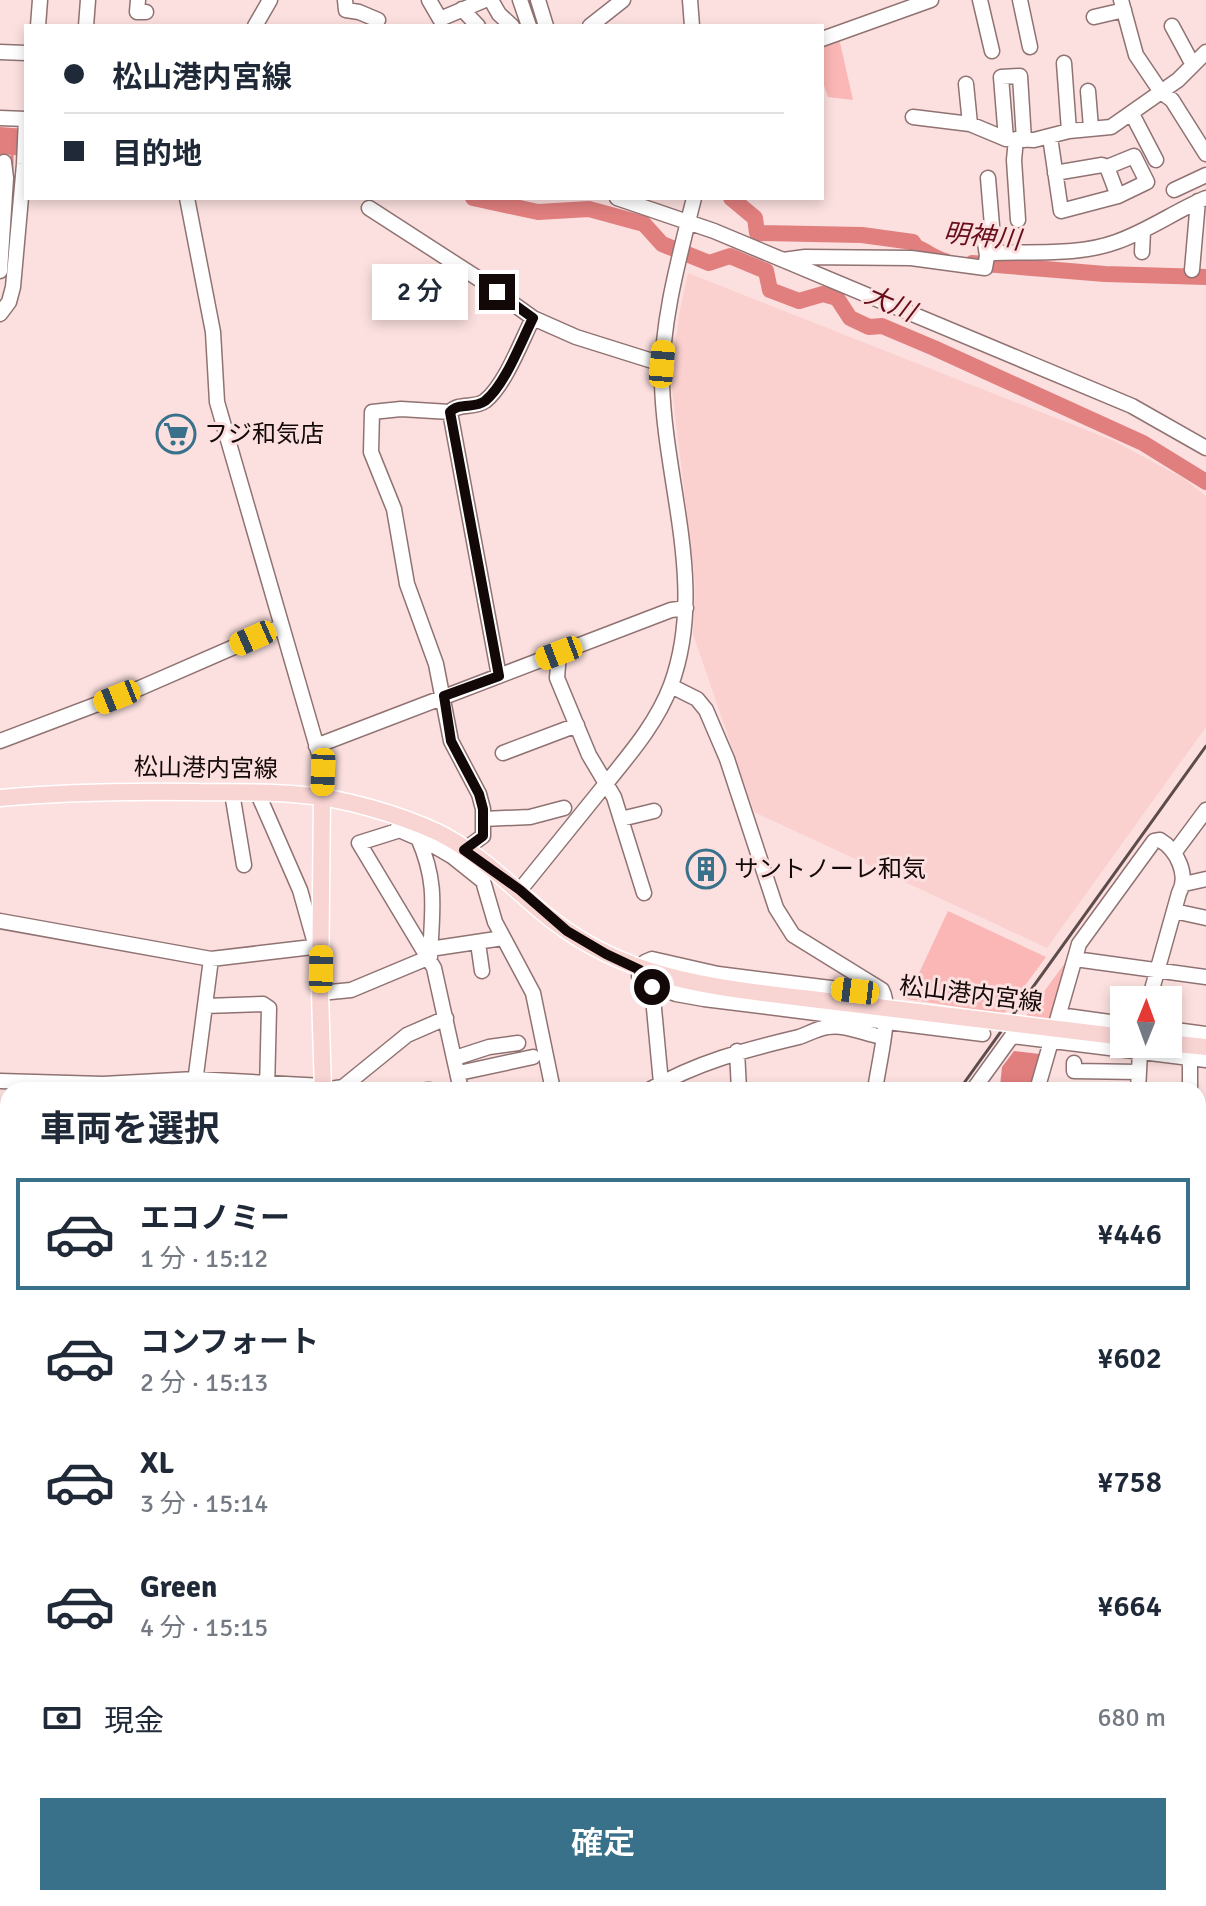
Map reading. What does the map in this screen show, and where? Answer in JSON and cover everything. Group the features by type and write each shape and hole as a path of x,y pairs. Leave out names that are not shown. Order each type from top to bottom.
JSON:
{"main road":[{"name":"松山港内宮線","path":"0,798 115,791 322,797 377,810 399,824 438,833 520,890 567,931 640,970 698,984 1110,1035"},
{"path":"322,797 320,993 328,1082"},
{"path":"1182,1044 1206,1047"}],"street":[{"path":"38,24 40,0"},
{"path":"86,24 88,0"},
{"path":"256,24 270,0"},
{"path":"345,0 346,10 359,12 380,23"},
{"path":"370,0 372,12 380,23"},
{"path":"429,0 440,19"},
{"path":"429,24 485,0"},
{"path":"491,0 510,24"},
{"path":"520,0 528,24"},
{"path":"538,0 545,24"},
{"path":"593,24 623,0"},
{"path":"690,0 692,24"},
{"path":"824,38 931,0"},
{"path":"973,42 990,45 980,0"},
{"path":"1020,0 1030,47"},
{"path":"1094,17 1122,5 1136,55 1161,92 1172,100 1206,154"},
{"path":"462,9 476,24"},
{"path":"1172,26 1193,65"},
{"path":"0,52 24,53"},
{"path":"913,117 970,124 1015,139 1050,137 1069,131 1116,126 1178,80 1206,52"},
{"path":"1064,63 1069,131"},
{"path":"966,84 970,124"},
{"path":"1088,91 1091,128"},
{"path":"1132,114 1156,160"},
{"path":"0,118 24,120"},
{"path":"5,301 15,162 24,128"},
{"path":"1050,137 1055,173 1061,211 1118,196 1147,182 1134,156 1107,167 1102,165 1055,173"},
{"path":"1015,139 1018,220"},
{"path":"0,271 6,178 15,162"},
{"path":"1107,167 1118,196"},
{"path":"1174,190 1206,175"},
{"path":"783,260 805,257 897,258 985,268 984,236 992,226 988,178"},
{"path":"187,200 211,322 217,402 323,772 322,797"},
{"path":"622,200 783,260 1132,406 1206,448"},
{"path":"520,890 648,729 671,686 683,640 686,608 684,566 664,411 662,364 667,324 693,200"},
{"path":"986,260 993,253 1047,253 1113,243 1202,200"},
{"path":"1192,270 1202,200"},
{"path":"369,208 533,318 576,337 662,364"},
{"path":"1142,252 1143,231"},
{"path":"499,676 450,412 454,407 478,405 499,385 533,318"},
{"path":"450,412 401,409 372,412 371,452 394,509 407,584 436,664 451,741 479,794 483,809 483,836 464,850"},
{"path":"316,746 671,610 686,608"},
{"path":"0,741 140,688 282,626"},
{"path":"559,653 557,678 589,755 607,783 621,819 638,848 646,882"},
{"path":"671,686 697,699 706,710 727,759 783,922 793,935 882,990 886,997 876,1082"},
{"path":"503,753 577,725"},
{"path":"232,793 244,865"},
{"path":"0,921 211,959 319,946 300,890 258,794"},
{"path":"483,819 530,817 564,808"},
{"path":"1174,853 1188,822 1206,810"},
{"path":"621,819 654,811"},
{"path":"430,953 359,843 399,824 453,857 483,881 495,922 533,993 551,1082"},
{"path":"418,838 433,879 430,953 460,1082"},
{"path":"1039,1082 1081,941 1154,841 1164,841 1174,853 1184,876 1184,884 1153,986"},
{"path":"1184,884 1206,879"},
{"path":"1174,911 1206,918"},
{"path":"320,993 351,990 430,953 503,938"},
{"path":"478,943 482,971"},
{"path":"194,1082 211,959"},
{"path":"865,981 855,991 718,974 652,959 645,962 639,976 641,982 652,987 704,999 983,1034"},
{"path":"1075,959 1206,977"},
{"path":"652,987 655,1082"},
{"path":"205,1006 263,1004 269,1008 267,1082"},
{"path":"1059,1015 1110,1022"},
{"path":"348,1082 407,1035 446,1018"},
{"path":"662,1082 681,1071 737,1051 807,1035 829,1026 882,1037"},
{"path":"1182,1031 1206,1034"},
{"path":"979,1082 1012,1036 1110,1048"},
{"path":"455,1058 489,1047 518,1043"},
{"path":"737,1051 739,1082"},
{"path":"459,1073 533,1057"},
{"path":"1138,1082 1140,1058"},
{"path":"1182,1058 1206,1060"},
{"path":"1190,1059 1190,1082"},
{"path":"1074,1063 1074,1071 1139,1072"},
{"path":"0,1081 34,1082"},
{"path":"862,1906 1028,1906"}],"shaded area":[{"path":"839,38 853,100 828,97 824,86 824,43"},
{"path":"0,127 24,129 24,156 0,154"},
{"path":"688,273 1114,441 1183,478 1206,496 1206,727 1047,948 754,812 693,634 695,582 671,380"},
{"path":"948,911 1046,957 1004,1014 907,999"},
{"path":"1076,948 1056,1022 1026,1016"},
{"path":"1014,1051 1040,1054 1031,1082 1000,1082 1002,1067"}],"waterway":[{"name":"明神川","path":"527,0 535,24"},
{"path":"12,155 12,171"},
{"name":"大川","path":"482,200 538,212 589,209 644,224 662,244 709,263 730,256 766,271 770,290 799,301 823,294 837,298 850,318 869,327 882,326 934,348 1143,443 1206,482"},
{"name":"明神川","path":"733,200 755,218 757,233 862,235 913,242 916,247 945,261"},
{"name":"明神川","path":"972,263 1105,274 1206,277"},
{"path":"0,1161 0,1171"}],"railway":[{"path":"965,1082 1206,746"}],"place":[{"name":"フジ和気店","path":"176,434"},
{"name":"サントノーレ和気","path":"706,869"}],"route":[{"path":"497,292 533,318 499,385 478,405 454,407 450,412 499,676 444,696 451,741 479,794 483,809 483,836 464,850 520,890 567,931 640,970 641,982 652,987"}]}
